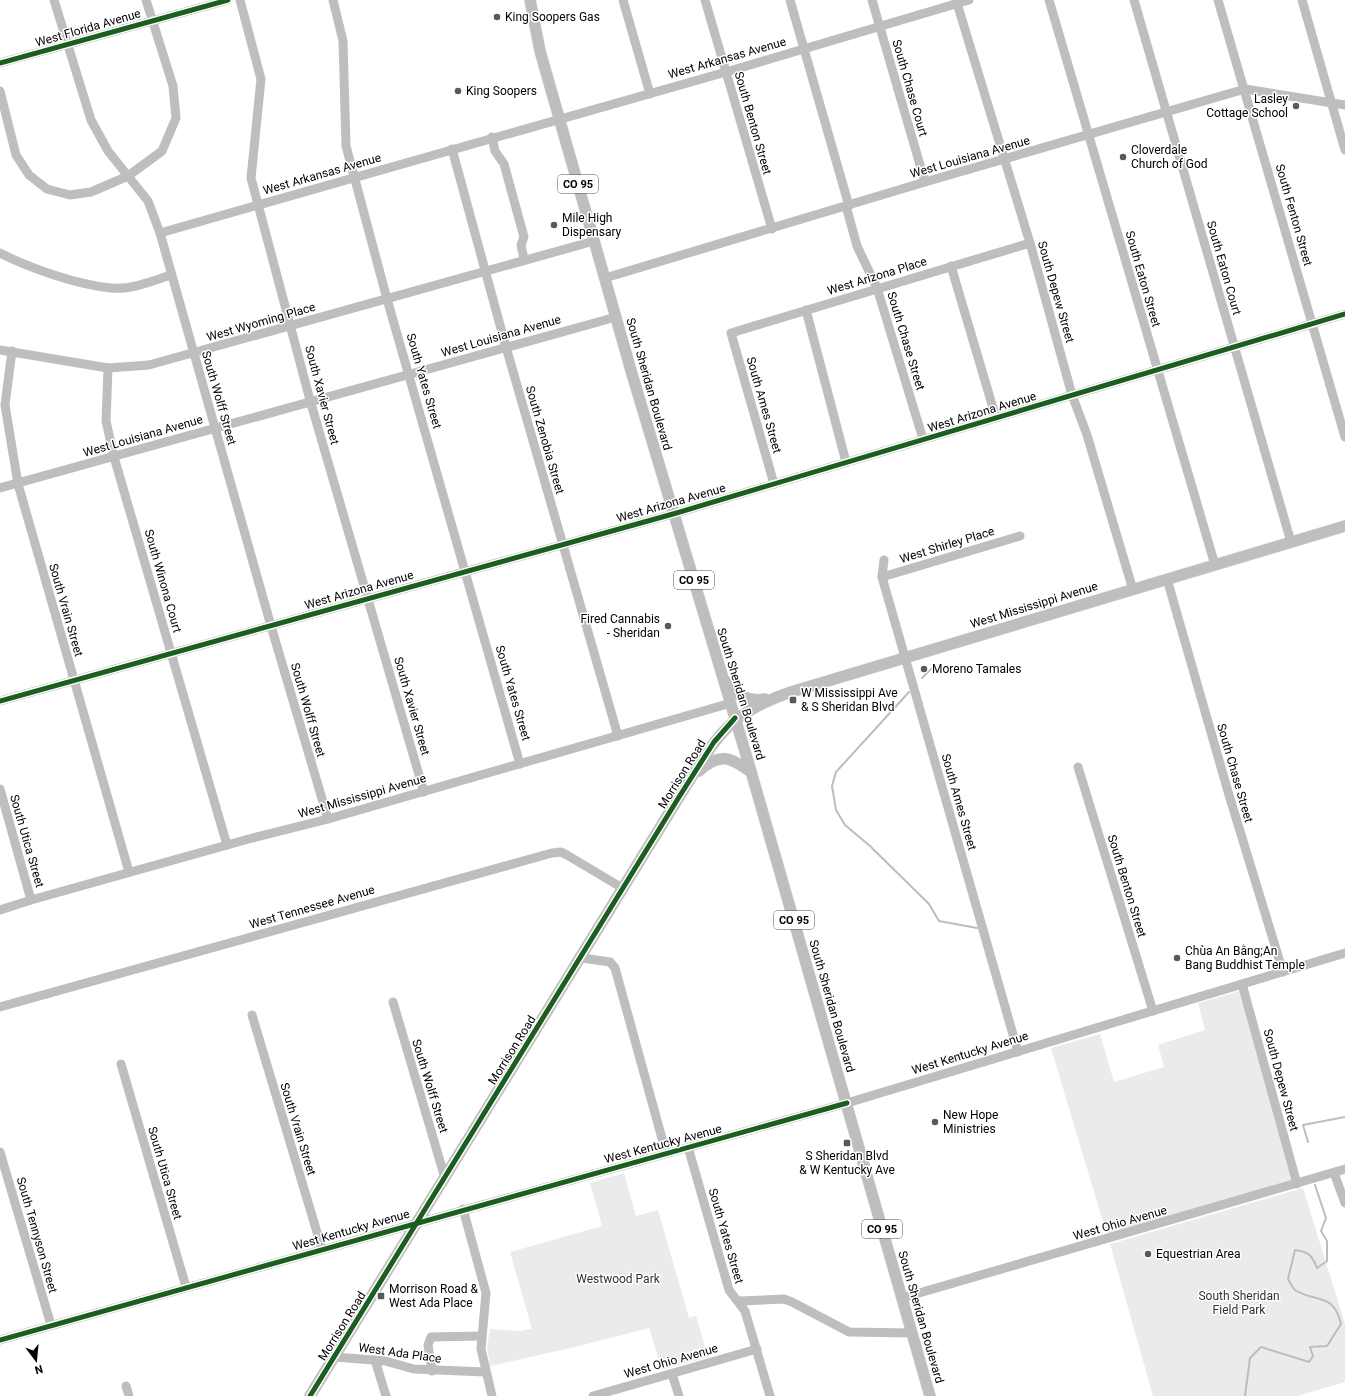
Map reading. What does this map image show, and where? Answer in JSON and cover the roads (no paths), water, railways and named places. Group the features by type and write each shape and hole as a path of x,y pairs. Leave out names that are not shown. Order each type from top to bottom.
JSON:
{"main road":[{"name":"South Sheridan Boulevard","path":"530,0 540,51 594,241 673,514 731,703 930,1396"},
{"name":"West Mississippi Avenue","path":"735,718 770,699 1345,526"},
{"path":"723,677 732,690 743,697 755,700 770,699"},
{"name":"Morrison Road","path":"310,1396 582,958 691,778 714,742 735,718"},
{"path":"691,778 707,764 721,758 733,760 751,772"}],"street":[{"name":"South Wolff Street","path":"54,0 91,120 108,151 148,201 160,233 271,626 328,819"},
{"path":"0,91 16,155 29,175 47,190 70,195 91,192 128,176 162,151 176,118 173,86 146,0"},
{"name":"West Florida Avenue","path":"0,63 228,0"},
{"name":"South Xavier Street","path":"240,0 261,79 251,178 310,400 424,792"},
{"name":"South Yates Street","path":"333,0 343,41 346,146 387,299 410,375 520,764"},
{"path":"623,0 650,94"},
{"name":"South Benton Street","path":"705,0 772,229"},
{"name":"South Chase Street","path":"790,0 848,206 857,246 878,288 923,440"},
{"name":"South Chase Court","path":"872,0 925,182"},
{"name":"West Arkansas Avenue","path":"160,233 492,137 650,94 880,27 956,2 969,0"},
{"name":"South Eaton Street","path":"1049,0 1215,565"},
{"name":"South Eaton Court","path":"1134,0 1291,542"},
{"name":"South Fenton Street","path":"1218,0 1345,437"},
{"path":"1302,0 1345,150"},
{"name":"South Depew Street","path":"956,2 1030,243 1072,395 1087,435 1133,590"},
{"name":"West Louisiana Avenue","path":"605,278 925,182 1245,89 1345,105"},
{"path":"492,137 495,151 504,164 512,191 524,237 521,245 524,259"},
{"name":"South Zenobia Street","path":"452,149 506,347 618,736"},
{"name":"West Wyoming Place","path":"0,350 108,368 149,365 387,299 524,259 594,241"},
{"name":"West Arizona Place","path":"731,333 1030,243"},
{"path":"0,253 16,261 76,281 112,288 144,284 171,275"},
{"path":"951,266 996,418"},
{"path":"806,310 846,462"},
{"name":"West Arizona Avenue","path":"0,701 673,514 1345,314"},
{"name":"West Louisiana Avenue","path":"0,488 114,457 310,400 410,375 616,316"},
{"name":"South Ames Street","path":"731,333 774,484"},
{"name":"South Vrain Street","path":"12,351 5,405 18,484 129,872"},
{"name":"South Winona Court","path":"108,368 106,421 114,457 227,845"},
{"name":"West Shirley Place","path":"882,578 1020,536"},
{"name":"South Ames Street","path":"884,560 882,578 1018,1052"},
{"name":"South Chase Street","path":"1167,579 1229,795 1283,972"},
{"name":"West Mississippi Avenue","path":"0,910 129,872 424,792 731,703"},
{"name":"South Benton Street","path":"1078,767 1153,1011"},
{"name":"South Utica Street","path":"0,789 31,900"},
{"name":"West Tennessee Avenue","path":"0,1007 552,853 561,852 624,889"},
{"name":"West Kentucky Avenue","path":"0,1340 463,1209 847,1103 1242,984 1345,955"},
{"path":"582,958 613,963 666,1153"},
{"name":"South Depew Street","path":"1242,984 1297,1184"},
{"name":"South Wolff Street","path":"392,1002 445,1178"},
{"name":"South Vrain Street","path":"252,1014 322,1249"},
{"name":"South Utica Street","path":"121,1064 186,1288"},
{"name":"South Yates Street","path":"688,1147 728,1290 739,1301 745,1311 770,1396"},
{"name":"South Tennyson Street","path":"0,1152 51,1325"},
{"name":"West Ohio Avenue","path":"902,1298 1345,1169"},
{"path":"1334,1172 1345,1203"},
{"path":"463,1209 486,1293 481,1349 485,1372 492,1396"},
{"path":"739,1301 784,1299 849,1332 912,1333"},
{"path":"432,1371 428,1345 431,1337 481,1336"},
{"name":"West Ohio Avenue","path":"593,1396 757,1349"},
{"name":"West Ada Place","path":"335,1357 375,1360 414,1369 432,1371 485,1372"},
{"path":"375,1360 386,1396"},
{"path":"672,1374 679,1396"},
{"path":"126,1386 129,1396"}],"waterway":[{"path":"922,678 932,668"},
{"path":"909,692 836,772 832,786 836,810 845,825 870,846 929,904 939,921 977,928"},
{"path":"1308,1142 1303,1125 1345,1117"},
{"path":"1245,1396 1250,1358 1261,1347 1309,1362 1313,1356 1310,1347 1327,1346 1341,1324 1334,1307 1323,1300 1302,1294 1295,1290 1288,1279 1295,1250 1307,1253 1317,1268 1327,1261 1327,1241 1321,1231 1326,1218 1315,1185"}],"place":[{"name":"King Soopers Gas","path":"497,17"},
{"name":"King Soopers","path":"458,91"},
{"name":"Lasley Cottage School","path":"1296,106"},
{"name":"Cloverdale Church of God","path":"1123,157"},
{"name":"Mile High Dispensary","path":"554,225"},
{"name":"Fired Cannabis - Sheridan","path":"668,626"},
{"name":"Moreno Tamales","path":"924,669"},
{"name":"W Mississippi Ave & S Sheridan Blvd","path":"793,700"},
{"name":"Chùa An Bằng;An Bang Buddhist Temple","path":"1177,958"},
{"name":"New Hope Ministries","path":"935,1122"},
{"name":"S Sheridan Blvd & W Kentucky Ave","path":"847,1143"},
{"name":"Equestrian Area","path":"1148,1254"},
{"name":"Morrison Road & West Ada Place","path":"381,1296"}],"park label":[{"name":"Westwood Park","path":"618,1279"},
{"name":"South Sheridan Field Park","path":"1239,1303"}]}
